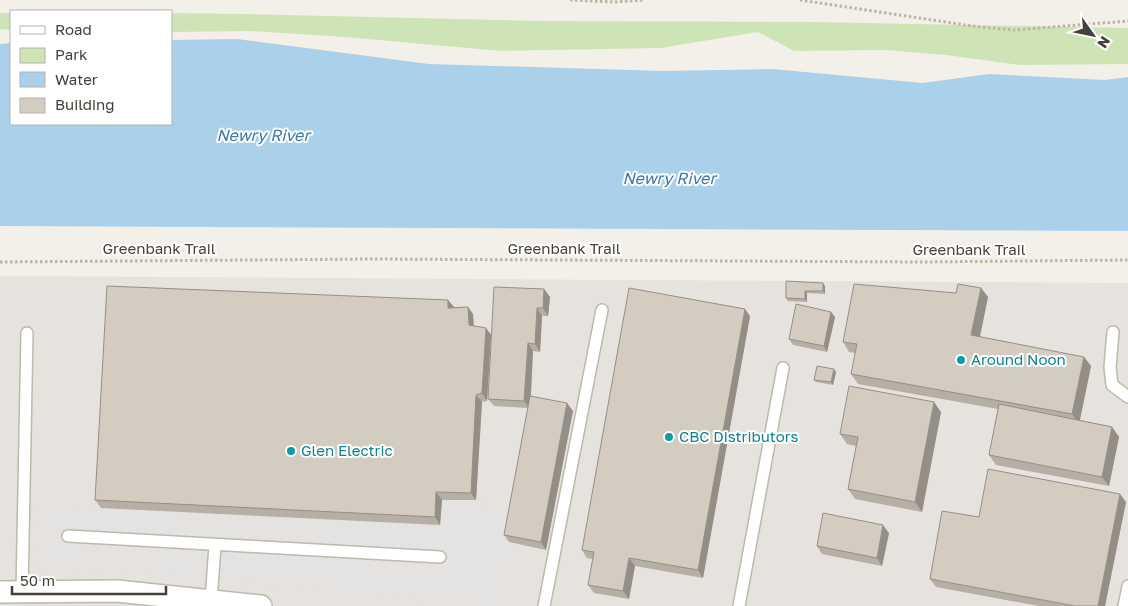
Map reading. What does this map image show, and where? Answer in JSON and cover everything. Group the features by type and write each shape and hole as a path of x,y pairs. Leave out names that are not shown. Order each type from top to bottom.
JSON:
{"street":[{"path":"0,592 116,591 261,606"}],"lane":[{"path":"544,606 602,310"},
{"path":"1113,332 1110,367 1112,385 1128,398"},
{"path":"22,592 28,333"},
{"path":"739,606 783,368"},
{"path":"68,536 215,546 264,546 440,557"},
{"path":"210,601 215,546"},
{"path":"1124,606 1128,586"}],"path":[{"path":"570,0 614,2 645,0"},
{"path":"800,0 979,28 1015,30 1128,21"},
{"name":"Greenbank Trail","path":"0,262 373,259 892,262 1128,260"}],"shaded area":[{"path":"0,276 1128,283 1128,606 0,606"},
{"path":"442,500 476,500 514,516 509,542 512,545 512,551 501,606 474,606 192,576 97,572 56,574 44,572 36,559 39,504 440,525"}],"green space":[{"path":"0,13 10,13 10,30 0,29"},
{"path":"172,13 543,21 812,22 1128,28 1128,64 1020,65 946,55 887,50 794,51 758,32 661,48 501,51 345,37 250,31 172,32"}],"water":[{"name":"Newry River","path":"237,39 429,64 663,71 772,69 923,83 989,74 1105,80 1128,77 1128,231 0,226 0,44 10,43 10,125 172,125 172,40"}],"building":[{"path":"786,281 823,283 823,291 805,291 805,299 786,298"},
{"name":"Around Noon","path":"854,284 956,293 958,284 981,288 971,335 1084,357 1072,414 851,374 857,344 843,342"},
{"name":"Glen Electric","path":"107,286 448,300 448,308 468,307 469,325 486,328 482,393 476,395 471,493 436,492 435,517 95,500"},
{"path":"494,287 544,289 543,308 537,308 535,344 528,343 524,401 488,399"},
{"name":"CBC Distributors","path":"629,288 745,309 698,570 629,558 623,591 588,585 594,552 582,550"},
{"path":"796,304 831,312 824,346 789,339"},
{"path":"817,366 834,369 831,382 814,380"},
{"path":"849,386 934,402 915,502 848,489 858,437 840,434"},
{"path":"530,396 567,403 541,542 504,535"},
{"path":"999,404 1112,427 1102,477 989,455"},
{"path":"988,469 1120,494 1098,606 1075,606 930,579 942,511 979,517"},
{"path":"823,513 883,525 877,558 817,546"}],"place":[{"name":"Around Noon","path":"961,360"},
{"name":"CBC Distributors","path":"669,437"},
{"name":"Glen Electric","path":"291,451"}]}
